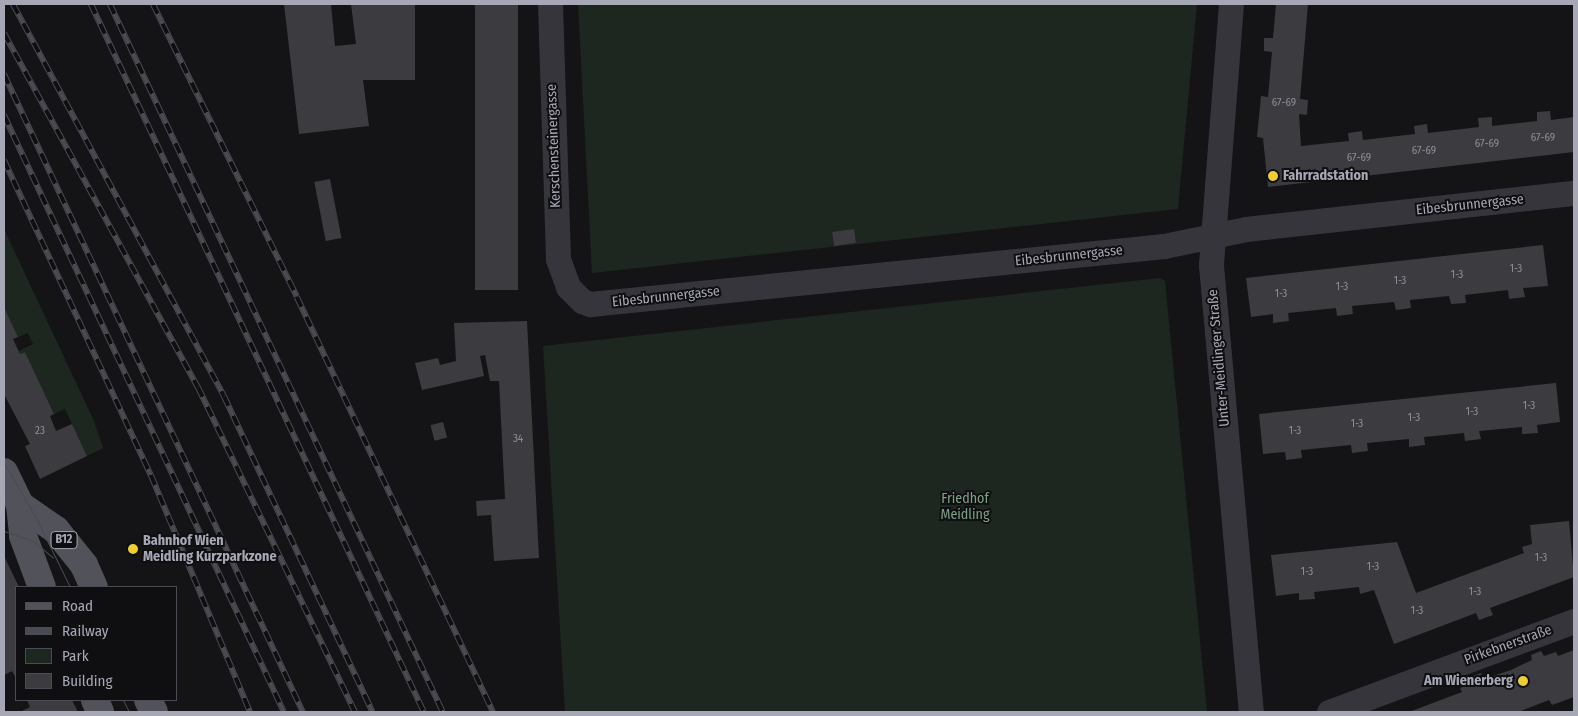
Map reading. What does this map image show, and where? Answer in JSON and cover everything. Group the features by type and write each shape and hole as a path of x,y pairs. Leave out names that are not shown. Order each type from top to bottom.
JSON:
{"main road":[{"name":"B12","path":"4,472 12,510 42,586"},
{"name":"B12","path":"12,510 56,530 84,565 94,586"}],"street":[{"name":"Kerschensteinergasse","path":"550,4 556,235 558,259 568,287"},
{"name":"Unter-Meidlinger Straße","path":"1231,4 1213,236 1212,284 1251,712"},
{"name":"Eibesbrunnergasse","path":"568,287 582,301 598,304 1164,246 1246,229 1574,194"},
{"name":"Pirkebnerstraße","path":"1329,712 1574,621"}],"green space":[{"path":"578,4 1197,4 1178,209 592,273"},
{"path":"4,229 94,421 103,448 87,456 65,409 54,414 25,352 20,354 19,351 33,344 28,333 18,337 4,307"},
{"name":"Friedhof Meidling","path":"1160,278 1165,281 1207,712 565,712 543,346"}],"building":[{"path":"284,4 331,4 335,46 356,44 351,4 415,4 415,80 363,80 369,126 299,134"},
{"path":"475,4 518,4 518,290 475,290"},
{"path":"1276,4 1308,4 1300,99 1308,100 1307,115 1299,114 1301,146 1349,141 1348,133 1362,131 1363,140 1415,134 1414,126 1427,124 1428,133 1479,127 1478,118 1492,117 1492,126 1537,121 1537,112 1550,111 1551,120 1574,117 1574,152 1268,187 1263,138 1257,137 1261,96 1268,97 1272,52 1264,51 1264,38 1273,38"},
{"path":"330,179 341,238 326,241 314,182"},
{"path":"854,229 856,243 834,246 832,232"},
{"path":"1543,245 1548,286 1523,288 1525,297 1509,299 1508,290 1465,295 1466,303 1451,304 1449,296 1410,300 1411,308 1396,310 1394,302 1352,306 1353,314 1337,316 1336,308 1288,313 1289,321 1273,323 1273,314 1251,317 1246,278"},
{"path":"4,307 18,337 13,339 20,354 25,352 54,414 50,416 56,431 72,424 87,456 40,479 25,446 30,444 4,394"},
{"path":"527,321 539,558 494,561 491,515 477,516 476,501 505,499 499,381 490,381 485,355 480,356 484,376 422,390 415,363 438,358 440,365 456,361 454,323"},
{"path":"1556,383 1560,422 1537,425 1538,433 1522,434 1522,427 1479,431 1481,439 1465,441 1464,433 1424,437 1425,445 1409,447 1409,439 1367,443 1368,451 1352,453 1351,445 1301,450 1302,458 1286,460 1285,452 1263,454 1259,414"},
{"path":"443,422 447,437 435,441 430,425"},
{"path":"1569,521 1574,577 1490,608 1493,615 1479,620 1476,613 1394,644 1374,590 1360,594 1359,587 1314,592 1315,599 1299,600 1299,593 1276,596 1271,555 1397,542 1416,593 1524,553 1522,547 1532,544 1530,525"},
{"path":"4,556 19,586 15,586 15,676 12,671 4,675"},
{"name":"Am Wienerberg","path":"1574,650 1574,697 1552,705 1549,700 1518,712 1409,712 1462,692 1460,688 1472,684 1470,677 1481,673 1484,679 1511,670 1532,660 1531,655 1541,651 1544,656 1556,652 1558,656"},
{"path":"27,701 72,701 78,712 20,712 30,707"}],"tram line":[{"path":"4,463 36,518 70,586"},
{"path":"4,531 33,541 53,558"},
{"path":"124,701 129,712"}],"railway":[{"path":"13,4 224,396 373,712"},
{"path":"91,4 424,712"},
{"path":"110,4 443,712"},
{"path":"153,4 297,297 493,712"},
{"path":"4,33 198,387 355,712"},
{"path":"4,74 303,712"},
{"path":"4,115 284,712"},
{"path":"4,160 151,475 250,712"}],"place":[{"name":"Fahrradstation","path":"1273,176"},
{"name":"Bahnhof Wien Meidling Kurzparkzone","path":"133,549"},
{"name":"Am Wienerberg","path":"1523,681"}]}
